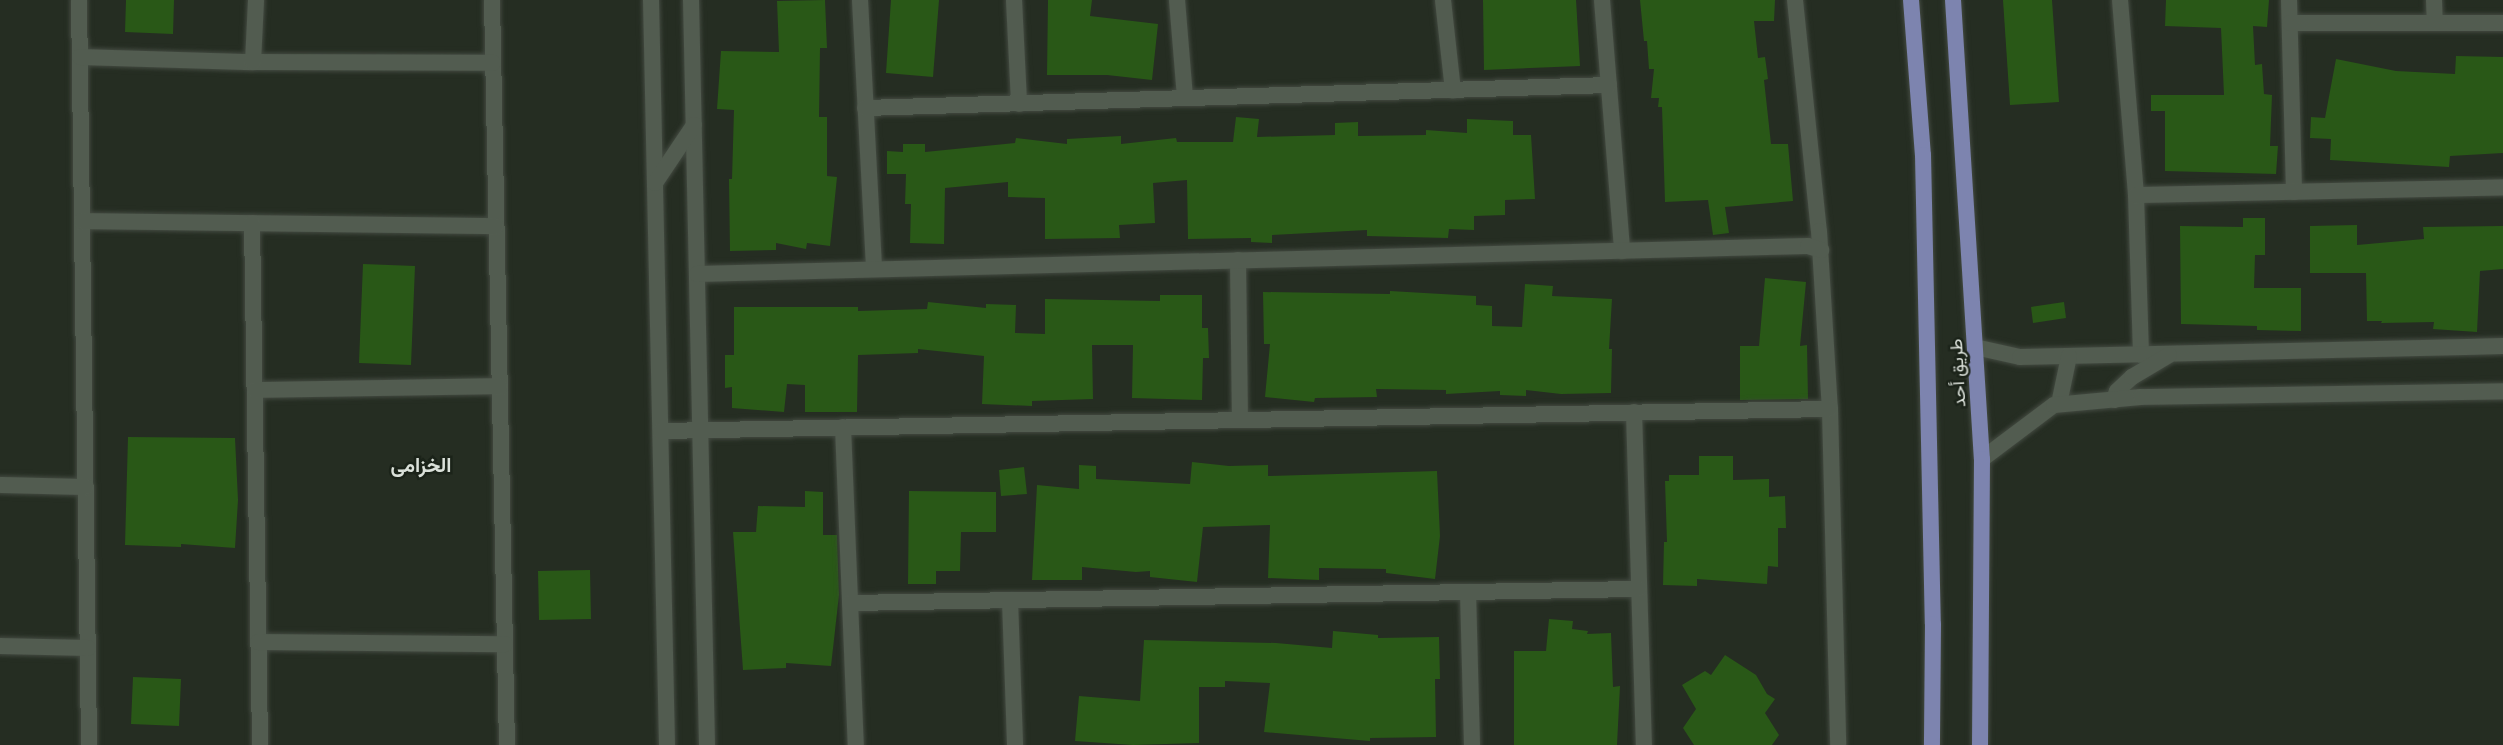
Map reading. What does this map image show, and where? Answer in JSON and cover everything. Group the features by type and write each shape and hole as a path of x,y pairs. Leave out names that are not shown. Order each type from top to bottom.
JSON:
{"main road":[{"name":"طريق أحد","path":"1911,0 1924,191 1934,624 1932,745"},
{"name":"طريق أحد","path":"1953,0 1982,459 1980,745"}],"street":[{"path":"79,0 89,745"},
{"path":"253,62 256,0"},
{"path":"492,0 507,745"},
{"path":"651,0 668,745"},
{"path":"691,0 707,745"},
{"path":"860,0 873,269"},
{"path":"1014,0 1018,104"},
{"path":"1177,0 1185,98"},
{"path":"1443,0 1453,90"},
{"path":"1602,0 1622,251"},
{"path":"1795,0 1821,250 1830,408 1838,745"},
{"path":"2120,0 2136,195 2140,355"},
{"path":"2289,0 2295,192"},
{"path":"2434,0 2435,23"},
{"path":"2290,23 2503,23"},
{"path":"80,57 253,62 493,63"},
{"path":"865,108 1609,85"},
{"path":"655,183 694,125"},
{"path":"2136,195 2503,187"},
{"path":"82,220 496,226"},
{"path":"252,223 260,745"},
{"path":"697,274 1808,246 1821,250"},
{"path":"1238,260 1240,420"},
{"path":"1975,347 2020,357 2503,346"},
{"path":"2114,400 2117,391 2132,377 2169,354"},
{"path":"2059,404 2069,356"},
{"path":"255,390 500,386"},
{"path":"1982,459 2054,405 2059,404 2114,400 2503,391"},
{"path":"661,431 1830,408"},
{"path":"1634,412 1644,745"},
{"path":"843,427 856,745"},
{"path":"0,485 86,487"},
{"path":"850,603 1639,589"},
{"path":"1468,592 1472,745"},
{"path":"1010,600 1015,745"},
{"path":"258,642 505,644"},
{"path":"0,646 88,648"}],"building":[{"path":"126,0 174,0 173,34 125,32"},
{"path":"825,0 827,48 820,48 819,117 827,117 827,176 837,177 830,246 807,243 806,249 776,243 776,250 730,251 729,179 732,179 734,110 717,109 721,51 779,52 777,1"},
{"path":"891,0 939,0 933,77 886,73"},
{"path":"1048,0 1092,0 1090,16 1158,24 1152,80 1107,75 1047,75"},
{"path":"1483,0 1576,0 1580,66 1484,70"},
{"path":"1640,0 1775,0 1774,21 1754,21 1758,58 1765,57 1768,79 1764,80 1771,144 1788,144 1793,201 1725,207 1729,233 1713,235 1708,200 1665,202 1662,107 1658,107 1659,98 1651,98 1654,69 1649,69"},
{"path":"2003,0 2052,0 2059,102 2010,105"},
{"path":"2166,0 2269,0 2267,27 2253,26 2255,65 2262,64 2264,94 2272,95 2270,146 2278,146 2276,174 2165,171 2165,111 2151,111 2151,95 2224,95 2221,28 2165,26"},
{"path":"2456,56 2503,57 2503,153 2450,156 2449,167 2330,160 2331,139 2310,138 2311,117 2325,118 2336,59 2396,71 2455,74"},
{"path":"1236,117 1259,119 1257,137 1335,135 1335,123 1358,122 1358,136 1426,135 1426,130 1467,133 1467,119 1513,121 1513,135 1531,135 1535,199 1505,200 1505,215 1474,216 1474,230 1449,229 1448,238 1367,236 1367,230 1272,235 1272,243 1251,242 1251,238 1188,239 1187,180 1153,183 1155,223 1119,225 1120,238 1045,239 1045,198 1008,197 1008,182 945,188 944,244 910,243 911,204 905,204 906,174 887,174 887,151 903,152 903,144 925,144 925,152 1015,143 1016,138 1067,144 1067,139 1121,136 1121,144 1176,138 1177,142 1233,142"},
{"path":"2243,218 2265,218 2265,255 2255,255 2254,288 2301,288 2301,331 2257,330 2257,326 2181,324 2180,226 2243,227"},
{"path":"2357,225 2357,245 2424,239 2423,227 2503,226 2503,269 2480,271 2477,332 2433,329 2434,322 2367,321 2366,273 2310,273 2310,226"},
{"path":"363,264 415,266 411,365 359,363"},
{"path":"1765,278 1806,282 1800,346 1807,345 1808,399 1740,400 1740,346 1759,346"},
{"path":"1525,284 1553,286 1552,296 1612,299 1609,349 1612,349 1611,393 1561,394 1526,390 1526,396 1500,395 1500,391 1446,394 1446,390 1376,389 1377,397 1315,398 1314,402 1265,397 1270,344 1264,344 1263,292 1390,294 1390,291 1476,296 1476,305 1492,306 1492,326 1522,327"},
{"path":"1160,295 1202,295 1202,328 1208,328 1209,358 1203,358 1202,400 1132,398 1133,345 1092,345 1093,399 1032,401 1032,406 982,404 984,356 918,349 918,353 858,355 857,412 805,412 805,385 787,384 784,412 732,408 732,387 725,388 725,355 734,355 734,307 858,307 858,311 927,309 928,302 986,308 986,304 1016,305 1015,333 1045,334 1045,299 1160,301"},
{"path":"2064,302 2066,318 2033,323 2031,307"},
{"path":"128,437 235,438 238,500 235,548 181,544 181,547 125,545"},
{"path":"1699,456 1733,456 1733,480 1769,479 1769,497 1785,496 1786,528 1778,528 1778,567 1768,566 1767,584 1697,579 1697,586 1663,585 1664,542 1667,542 1665,481 1669,481 1669,475 1699,475"},
{"path":"1192,462 1229,466 1268,465 1268,476 1437,471 1440,536 1435,579 1386,573 1386,569 1319,568 1319,580 1268,578 1270,525 1203,527 1197,582 1150,577 1150,571 1136,572 1082,567 1082,580 1032,580 1037,485 1079,489 1079,465 1096,466 1096,479 1190,484"},
{"path":"1024,467 1027,494 1001,496 999,470"},
{"path":"805,491 823,492 823,535 837,535 839,595 831,666 786,663 786,668 743,670 733,532 756,532 758,506 805,507"},
{"path":"909,491 996,492 996,532 961,532 960,571 936,571 936,584 908,584"},
{"path":"590,570 591,619 539,620 538,571"},
{"path":"1549,619 1573,621 1572,629 1588,631 1587,634 1611,633 1613,687 1620,686 1617,745 1514,745 1514,651 1546,651"},
{"path":"1333,631 1378,635 1378,638 1439,637 1440,679 1435,679 1436,737 1370,738 1370,741 1264,732 1270,683 1225,681 1225,687 1199,687 1199,743 1133,745 1075,741 1079,696 1140,701 1144,640 1276,643 1332,648"},
{"path":"1725,655 1756,675 1767,694 1775,699 1765,713 1779,735 1772,745 1694,745 1683,728 1696,709 1682,685 1705,671 1711,675"},
{"path":"133,677 181,679 179,726 131,724"}],"district":[{"name":"الخزامى","path":"421,464"}]}
